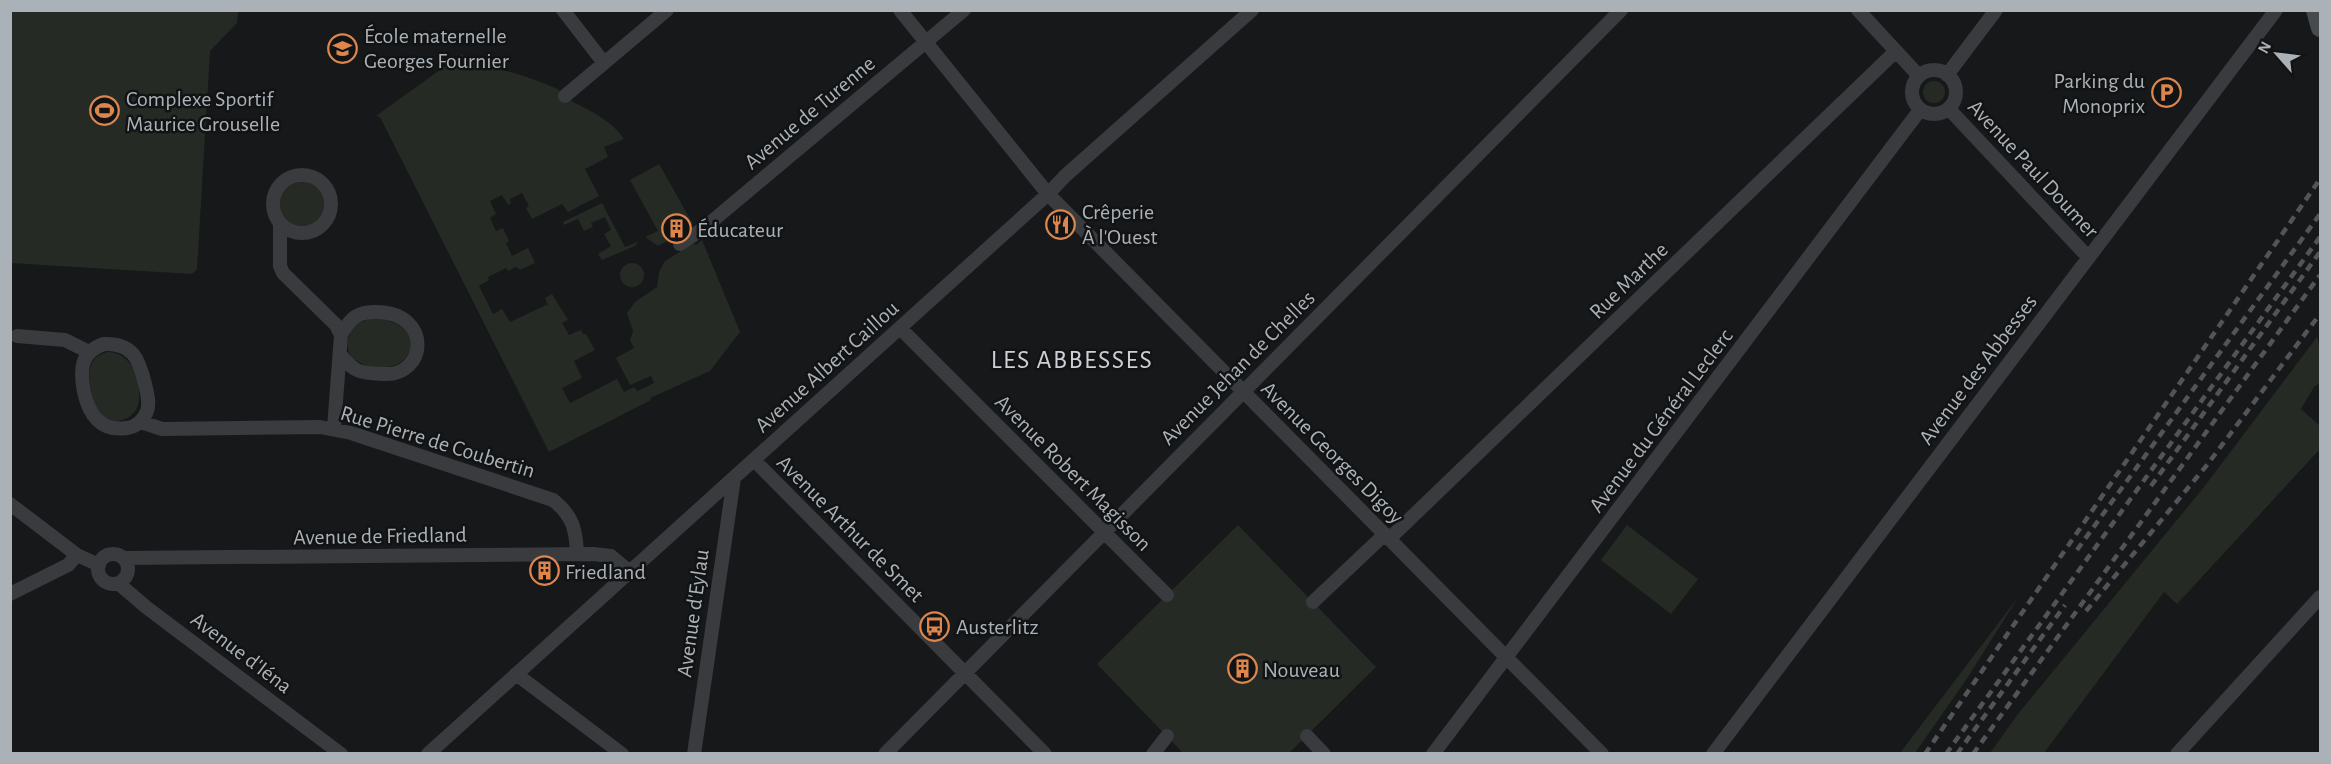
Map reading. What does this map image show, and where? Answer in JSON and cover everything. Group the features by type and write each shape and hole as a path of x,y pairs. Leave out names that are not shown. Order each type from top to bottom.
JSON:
{"street":[{"path":"563,10 604,63"},
{"path":"565,96 667,10"},
{"name":"Avenue Georges Digoy","path":"900,10 1048,194 1602,753"},
{"name":"Avenue de Turenne","path":"680,244 704,228 964,10"},
{"name":"Avenue Albert Caillou","path":"428,753 1048,194 1074,168 1252,10"},
{"name":"Avenue Jehan de Chelles","path":"885,753 1621,10"},
{"path":"1858,10 1919,76"},
{"path":"1947,75 1996,10"},
{"name":"Avenue des Abbesses","path":"1713,753 2088,257 2230,74 2276,10"},
{"path":"2315,10 2320,28"},
{"name":"Rue Marthe","path":"1313,602 1387,536 1896,51"},
{"path":"1933,70 1947,75 1952,80 1956,93 1955,100 1949,109 1933,115 1920,110 1912,100 1911,93 1915,81 1919,76 1933,70"},
{"name":"Avenue Paul Doumer","path":"1949,109 2088,257"},
{"name":"Avenue du Général Leclerc","path":"1433,753 1920,110"},
{"path":"280,223 296,233 306,233 323,225 329,218 332,199 323,183 305,174 295,175 279,186 274,195 273,205 280,223 280,266 283,273 336,325 341,335"},
{"path":"334,428 341,335 347,324 366,311 390,312 405,318 415,330 417,339 414,358 405,369 398,373 388,375 357,372 340,354"},
{"name":"Avenue Robert Magisson","path":"900,327 1167,595"},
{"path":"17,336 65,340 89,352 104,344 115,344 126,348 135,356 141,368 148,402 147,411 141,422"},
{"name":"Rue Pierre de Coubertin","path":"89,352 81,367 88,407 96,420 107,428 132,427 141,422 162,429 334,428 549,497 560,505 570,519 576,533 577,554"},
{"name":"Avenue Arthur de Smet","path":"754,460 1045,753"},
{"name":"Avenue d'Eylau","path":"694,753 734,478"},
{"path":"10,504 77,555 99,565"},
{"path":"112,554 124,558 127,562 126,577 118,583 109,583 102,578 99,565 104,558 112,554"},
{"name":"Avenue de Friedland","path":"124,558 577,554 611,556 630,572"},
{"path":"10,594 68,565 77,555"},
{"name":"Avenue d'Iéna","path":"118,583 146,607 341,753"},
{"path":"2176,753 2320,597"},
{"path":"516,674 622,753"},
{"path":"1154,753 1167,736"},
{"path":"1307,736 1324,753"}],"shaded area":[{"name":"Complexe Sportif Maurice Grouselle","path":"10,11 238,11 237,23 210,51 197,269 192,274 11,263"},
{"path":"462,54 467,61 524,76 557,89 573,102 596,114 624,139 604,147 608,157 585,169 599,196 568,212 562,204 532,219 526,208 529,206 522,193 510,199 511,203 508,205 502,195 490,201 496,214 490,218 496,231 503,228 512,256 528,248 535,263 520,270 516,267 508,271 506,268 488,277 489,280 479,286 493,314 502,309 510,322 548,306 545,298 552,294 568,320 562,323 569,335 581,330 583,334 586,334 595,350 574,361 582,378 562,388 570,403 617,379 624,392 634,387 637,391 654,383 651,376 630,385 616,358 634,348 630,340 633,331 627,313 635,302 657,287 659,272 665,261 694,243 696,245 702,240 740,332 710,371 650,398 651,400 549,452 380,117 376,116"},
{"path":"1934,81 1942,84 1945,92 1942,100 1934,103 1926,100 1923,92 1926,84"},
{"path":"659,164 693,224 683,232 677,224 671,229 675,237 658,246 645,237 658,231 630,180"},
{"path":"302,182 317,189 324,204 317,219 302,226 287,219 280,204 287,189"},
{"path":"602,203 625,247 638,242 635,246 602,260 598,254 611,246 604,234 611,230 605,217 591,223 593,227 584,231 578,219 564,225 563,222"},
{"path":"632,263 637,264 643,270 643,280 637,286 632,287 627,286 621,280 620,275 621,270 627,264"},
{"path":"369,319 387,320 400,326 408,334 411,343 409,353 403,361 392,366 378,367 354,361 348,350 348,340 360,320 362,322"},
{"path":"2317,337 2320,348 2320,383 2314,387 2301,409 2320,426 2320,449 2177,604 2164,592 2044,753 1990,753 2018,714 2204,487"},
{"path":"107,352 122,356 128,361 138,384 139,400 135,412 119,421 107,419 99,413 91,387 89,374 92,363"},
{"path":"1238,525 1376,667 1289,753 1184,754 1097,664"},
{"path":"1627,525 1698,579 1671,614 1601,560"},
{"path":"2019,596 1966,680 1915,753 1900,753"}],"railway":[{"path":"1925,754 2320,179"},
{"path":"2077,550 2320,214"},
{"path":"1946,754 2320,237"},
{"path":"2151,486 2320,252"},
{"path":"1973,754 2320,275"},
{"path":"2086,611 2207,465 2320,314"},
{"path":"1957,754 2065,605"}],"place":[{"name":"École maternelle Georges Fournier","path":"343,48"},
{"name":"Parking du Monoprix","path":"2166,93"},
{"name":"Complexe Sportif Maurice Grouselle","path":"105,111"},
{"name":"Crêperie À l'Ouest","path":"1061,224"},
{"name":"Éducateur","path":"676,229"},
{"name":"Friedland","path":"544,571"},
{"name":"Austerlitz","path":"935,626"},
{"name":"Nouveau","path":"1242,669"}],"district":[{"name":"LES ABBESSES","path":"1072,359"}]}
